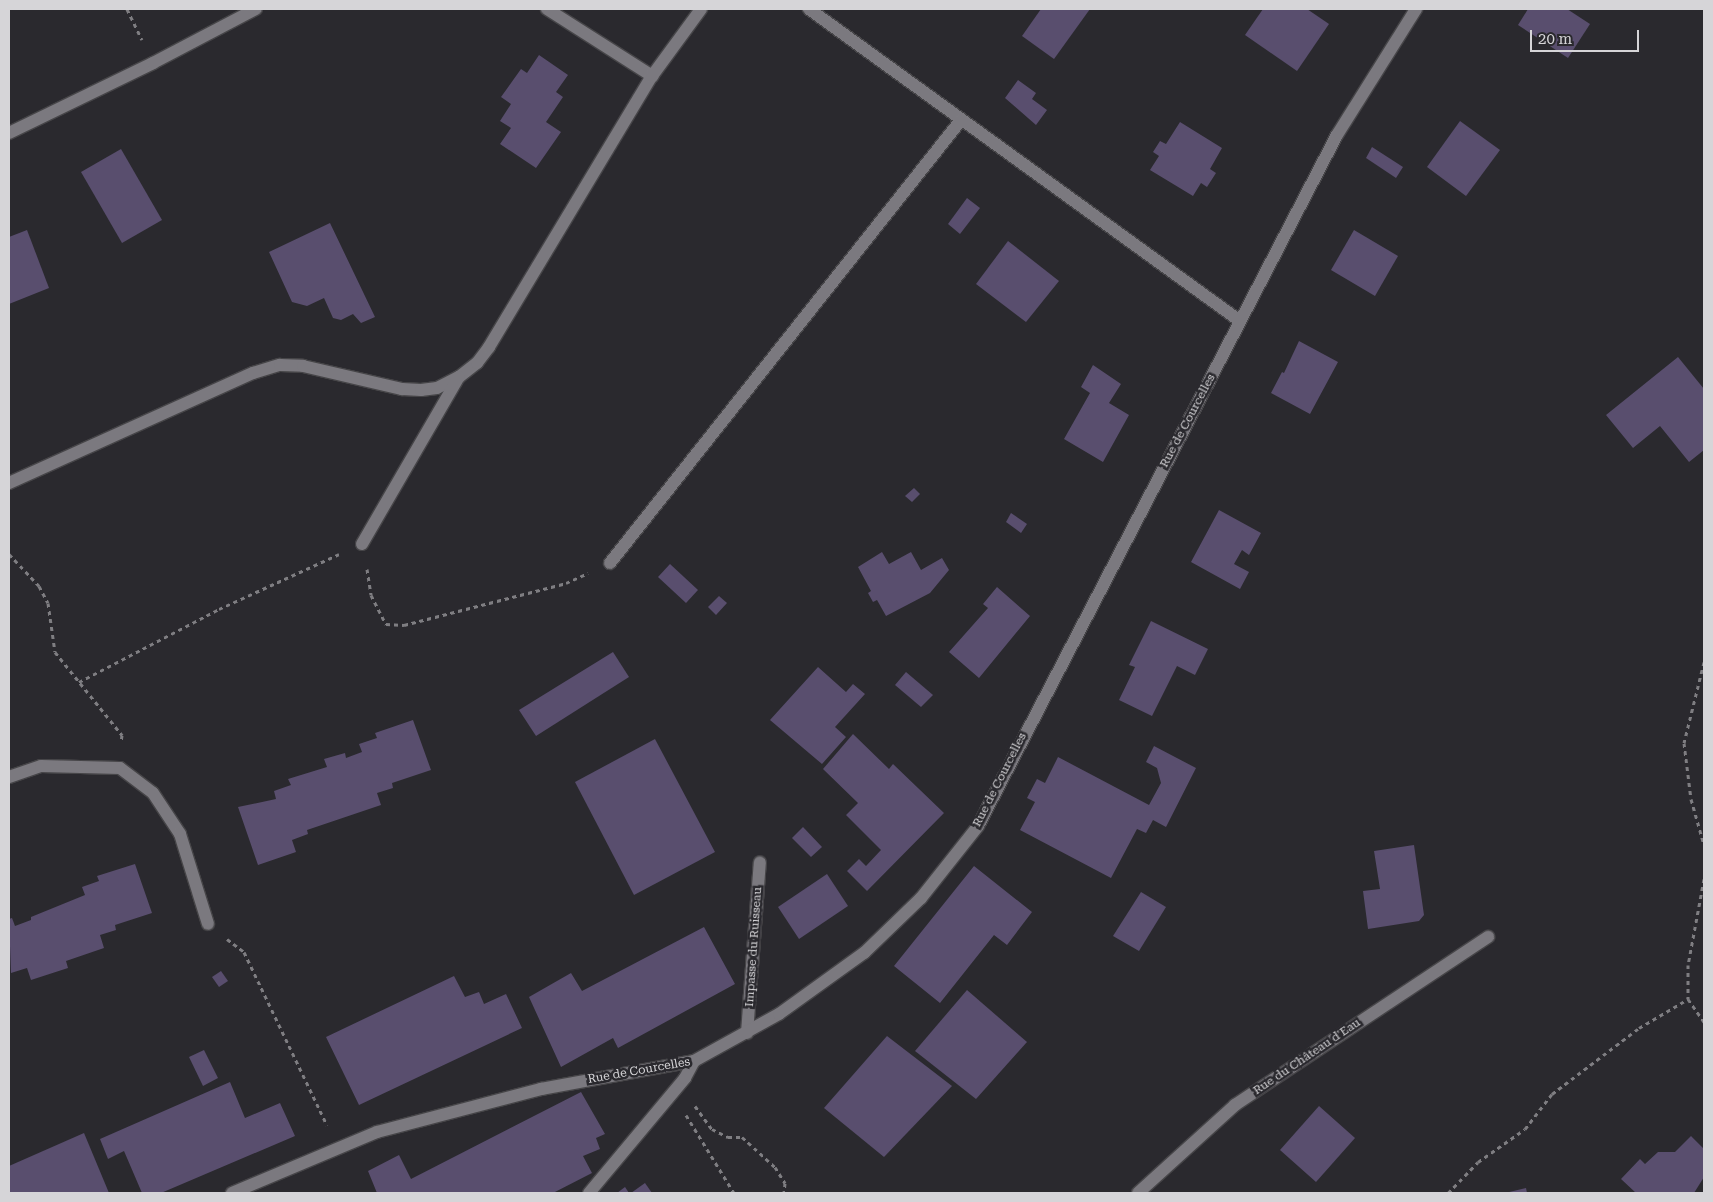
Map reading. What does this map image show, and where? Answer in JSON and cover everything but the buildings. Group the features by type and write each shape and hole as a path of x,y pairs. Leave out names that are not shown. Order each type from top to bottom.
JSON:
{"street":[{"path":"9,133 153,63 256,9"},
{"path":"547,9 652,76"},
{"path":"9,483 253,373 280,365 303,366 402,389 437,388 458,377 478,363 652,76 701,9"},
{"path":"809,9 1240,321"},
{"name":"Rue de Courcelles","path":"232,1193 377,1132 541,1089 694,1061 747,1033 864,953 922,898 978,826 1337,135 1416,9"},
{"path":"610,563 961,120"},
{"path":"362,544 458,377"},
{"path":"9,777 41,766 120,768 154,793 180,834 208,924"},
{"name":"Impasse du Ruisseau","path":"747,1033 760,862"},
{"name":"Rue du Château d'Eau","path":"1138,1193 1236,1105 1488,937"},
{"path":"589,1193 685,1078 694,1061"}],"path":[{"path":"127,9 153,63"},
{"path":"79,682 219,609 362,544 371,595 386,624 404,625 566,583 610,563"},
{"path":"9,554 39,586 48,603 55,652 122,735 120,768"},
{"path":"1704,662 1684,743 1691,799 1704,845"},
{"path":"1704,879 1688,965 1688,999 1704,1022"},
{"path":"208,924 244,952 338,1148"},
{"path":"1448,1193 1478,1162 1525,1129 1552,1094 1639,1028 1688,999"},
{"path":"696,1107 712,1129 728,1136 742,1137 775,1167 785,1183 784,1193"},
{"path":"682,1109 734,1193"}]}
